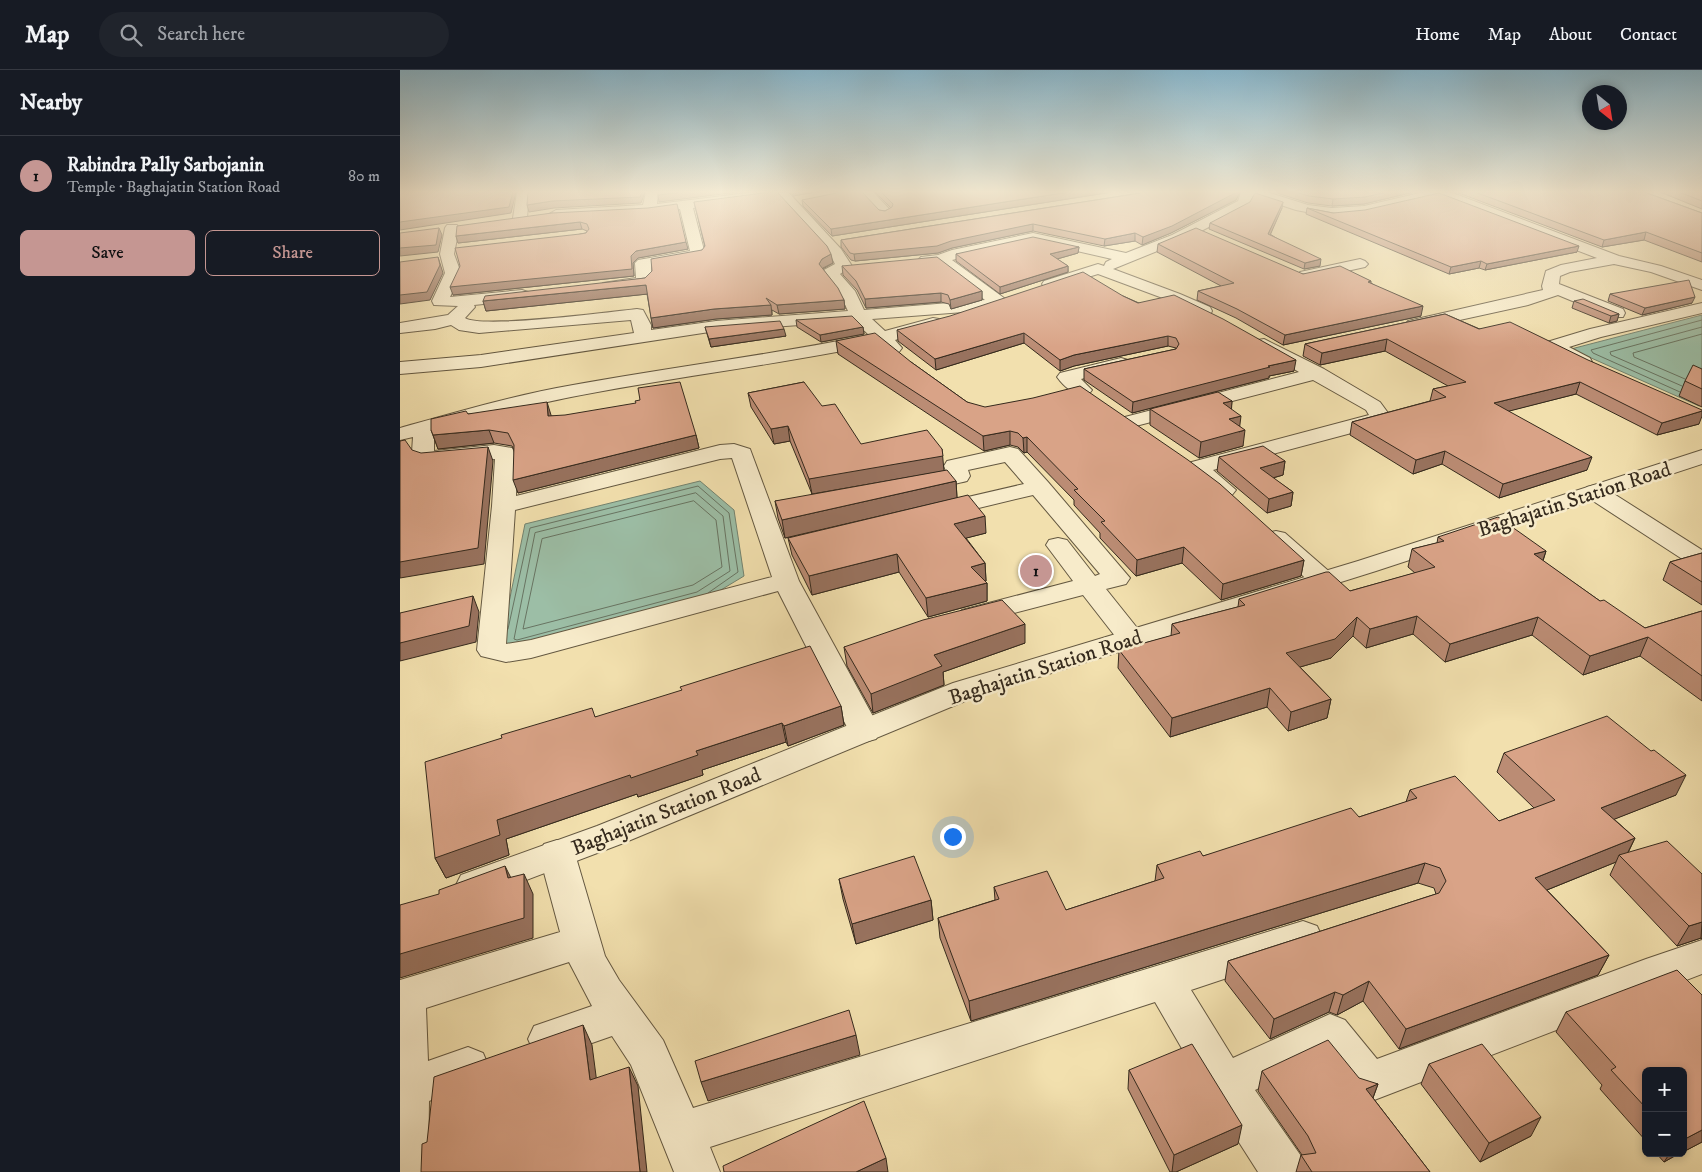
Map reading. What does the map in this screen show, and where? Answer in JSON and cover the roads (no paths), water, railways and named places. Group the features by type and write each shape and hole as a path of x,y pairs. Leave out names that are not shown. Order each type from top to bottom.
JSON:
{"street":[{"path":"451,243 448,253 453,273 440,301 476,300 535,294"},
{"path":"595,288 641,282 644,280 643,263 698,254 697,243"},
{"path":"827,243 850,267 830,274 849,294 859,316 907,360"},
{"path":"913,262 941,259 952,254 1002,243"},
{"path":"1062,243 1127,258"},
{"path":"400,368 481,361 619,383 765,362 881,338 1098,269 1161,243"},
{"path":"1575,243 1614,258 1656,268 1702,285"},
{"path":"429,260 467,247"},
{"path":"1402,327 1528,300 1551,293 1552,274 1566,268 1614,258"},
{"path":"941,259 1008,298"},
{"path":"1294,276 1360,264"},
{"path":"1098,269 1174,297 1220,319"},
{"path":"1550,286 1639,322"},
{"path":"400,434 498,408 557,372 643,336 716,326 859,316 1008,298"},
{"path":"400,328 435,324 454,319 476,300"},
{"path":"1553,346 1639,322 1702,308"},
{"path":"1478,311 1503,323"},
{"path":"454,319 465,326 479,328 637,314 642,325 643,336"},
{"path":"1235,499 1189,463 1367,423 1381,417 1373,406 1251,336"},
{"path":"1536,338 1600,370"},
{"path":"1281,353 1309,347"},
{"path":"1139,360 1067,377 1105,406 1151,437"},
{"path":"1057,397 1105,406 1317,373"},
{"path":"424,428 423,452 427,458 494,452 504,453 506,458 504,506 491,650 506,654 531,649 786,581"},
{"path":"504,506 720,452 734,451 742,454 772,510 785,547 786,581 865,731"},
{"path":"900,486 959,476 955,466 1010,454 1117,578 948,622"},
{"name":"Baghajatin Station Road","path":"446,895 557,854 964,690 1323,580 1702,457"},
{"path":"917,516 1040,487"},
{"path":"1595,492 1702,561"},
{"path":"1263,526 1323,580"},
{"path":"1058,545 1132,639"},
{"path":"825,654 853,647"},
{"path":"557,854 587,960 605,992 648,1054 697,1172"},
{"path":"682,1134 1334,927"},
{"path":"405,1172 402,997 582,942"},
{"path":"1225,1082 1330,1032 1369,1082 1660,971 1702,957"},
{"path":"1164,981 1225,1082 1285,1172"},
{"path":"404,1089 620,1014"}],"water":[{"path":"1702,315 1702,405 1699,406 1571,349"},
{"path":"700,481 734,510 744,576 701,602 516,652 500,647 525,524"}],"place":[{"name":"Rabindra Pally Sarbojanin","path":"1036,571"}]}
